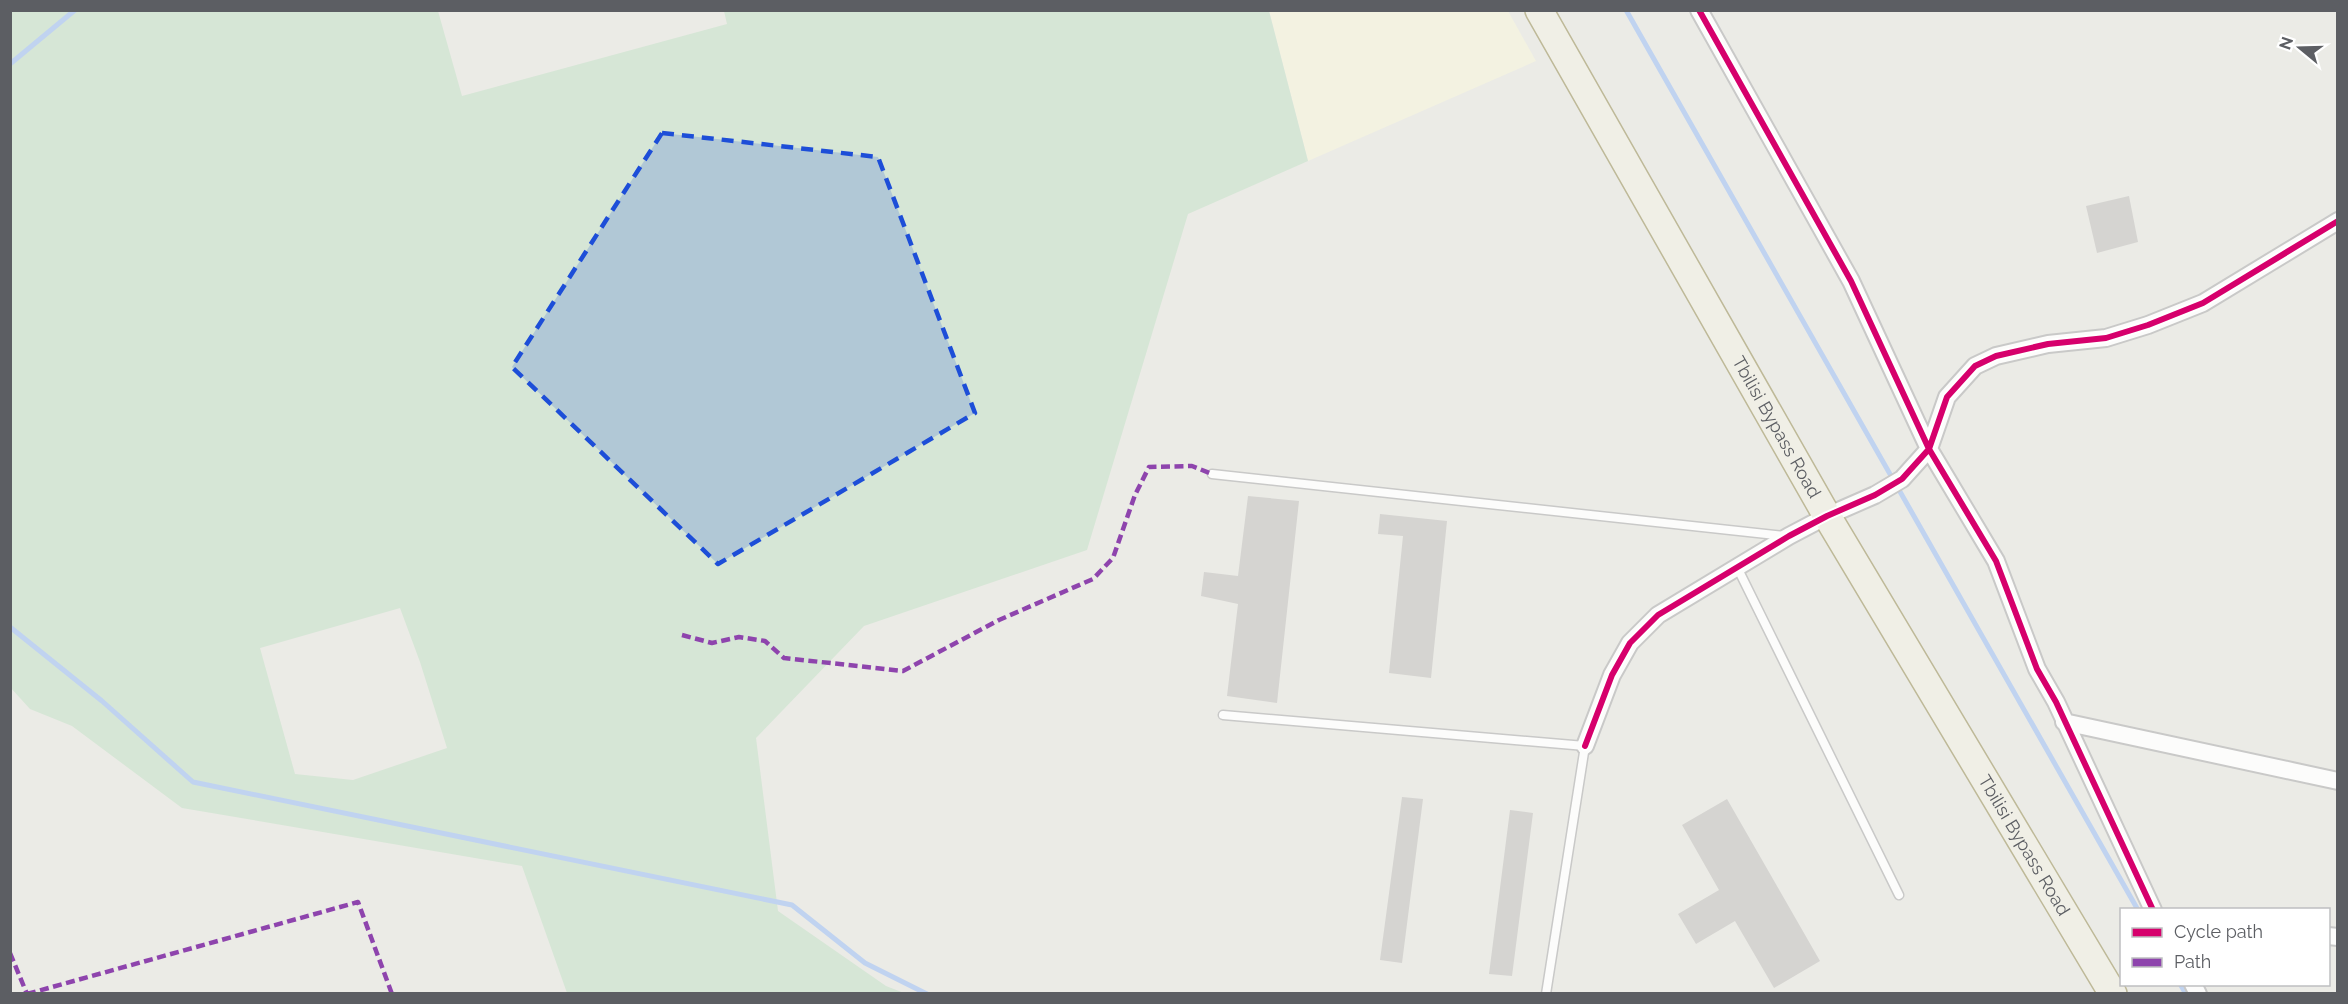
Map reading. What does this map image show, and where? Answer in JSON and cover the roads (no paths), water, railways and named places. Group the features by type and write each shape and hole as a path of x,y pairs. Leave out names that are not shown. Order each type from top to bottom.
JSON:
{"highway":[{"name":"Tbilisi Bypass Road","path":"1539,10 1827,516 2113,993"}],"street":[{"path":"1699,10 1851,280 1929,449 1996,561 2037,669 2056,702 2153,908"},
{"path":"1585,746 1612,675 1630,643 1658,615 1789,536 1875,495 1902,479 1929,449 1947,397 1975,366 1996,356 2048,344 2106,338 2148,325 2203,303 2337,221"},
{"path":"2064,722 2337,781"}],"lane":[{"path":"1212,474 1789,536"},
{"path":"1737,567 1899,895"},
{"path":"1223,715 1585,746 1546,993"}],"waterway":[{"path":"10,64 75,10"},
{"path":"1626,10 2137,908"},
{"path":"10,627 102,701 193,782 792,905 865,963 927,994"},
{"path":"2181,986 2186,994"}]}
